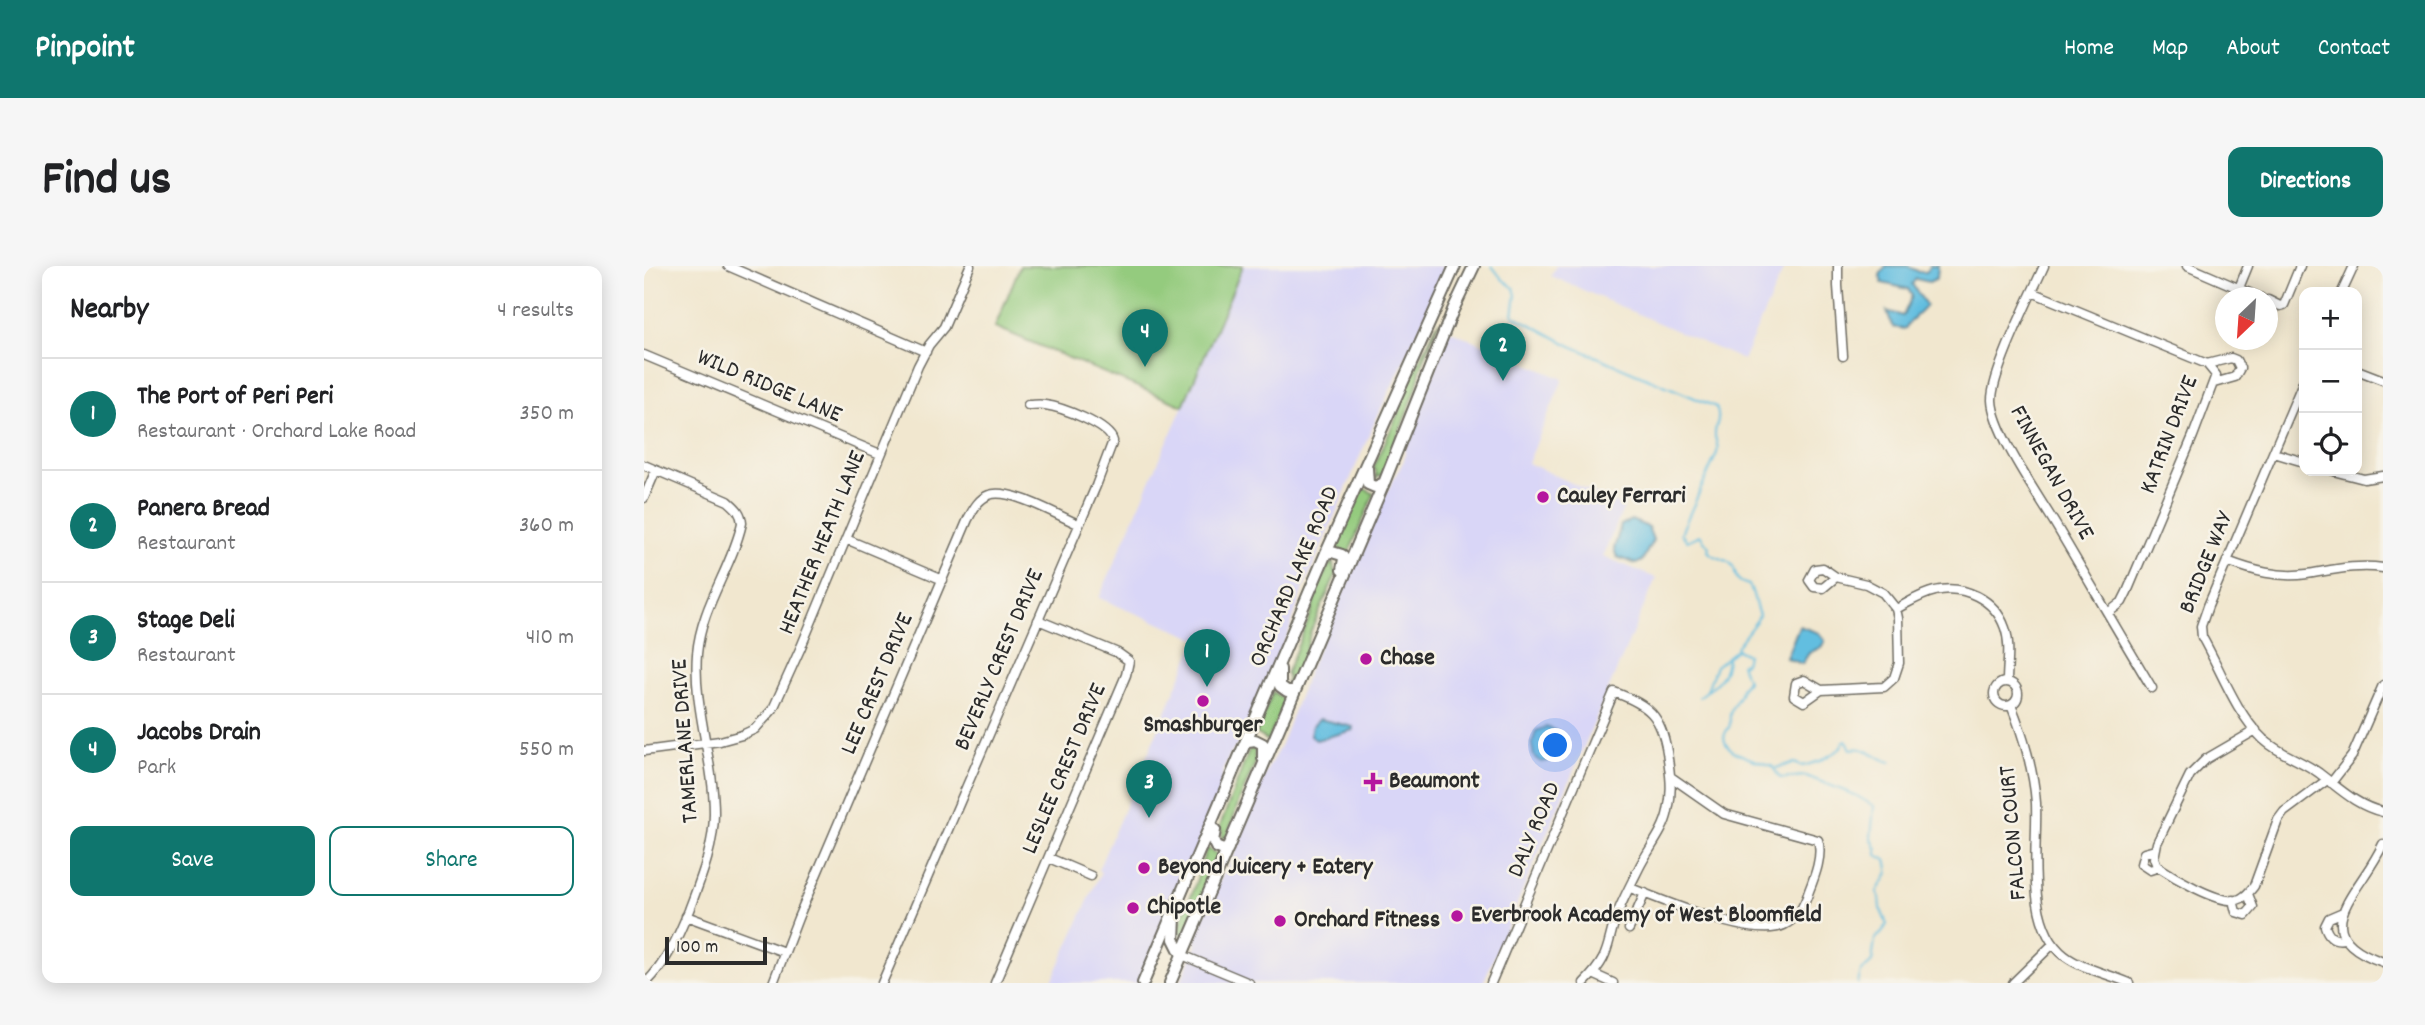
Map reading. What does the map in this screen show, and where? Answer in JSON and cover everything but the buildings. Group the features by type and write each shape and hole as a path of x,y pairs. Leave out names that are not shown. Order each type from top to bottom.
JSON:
{"main road":[{"name":"ORCHARD LAKE ROAD","path":"1143,983 1248,741 1325,553 1455,266"},
{"name":"ORCHARD LAKE ROAD","path":"1170,983 1384,483 1453,310 1474,266"},
{"path":"1437,309 1442,318 1437,353"},
{"path":"1367,461 1368,484 1375,487 1384,483"},
{"path":"1325,553 1337,553 1344,559 1337,594"},
{"path":"1280,663 1280,686 1286,691 1295,691"},
{"path":"1248,741 1255,740 1264,744 1259,775"},
{"path":"1218,810 1213,841 1218,849 1228,848"},
{"path":"1175,910 1174,939 1182,954"}],"street":[{"path":"728,266 926,352"},
{"path":"1838,266 1843,356"},
{"name":"FINNEGAN DRIVE","path":"2044,266 1998,374 1993,391 1994,410 2015,455 2152,688"},
{"path":"2187,266 2237,287"},
{"path":"2239,287 2248,266"},
{"path":"2278,305 2284,304 2300,266"},
{"path":"2344,287 2354,266"},
{"name":"HEATHER HEATH LANE","path":"644,751 742,735 755,729 773,709 880,454 926,352 944,327 968,267"},
{"name":"KATRIN DRIVE","path":"2032,292 2207,364 2216,375 2127,592 2108,613"},
{"name":"WILD RIDGE LANE","path":"644,355 880,454"},
{"path":"2207,364 2231,358 2239,364 2239,372 2235,377 2214,383"},
{"path":"2362,372 2383,380"},
{"name":"BRIDGE WAY","path":"2299,392 2201,626 2202,637 2241,709 2256,730 2278,750 2317,772 2357,802 2383,812"},
{"name":"BEVERLY CREST DRIVE","path":"882,983 1109,453 1111,435 1106,429 1057,408 1028,405"},
{"path":"2274,453 2299,460"},
{"name":"TAMERLANE DRIVE","path":"644,465 728,501 742,516 740,532 704,618 697,656 698,684 712,783 712,840 707,862 686,916 667,957 646,983"},
{"path":"644,498 656,470"},
{"path":"2350,476 2364,480 2383,476"},
{"name":"LEE CREST DRIVE","path":"773,983 968,519 978,502 989,495 1000,493 1078,524"},
{"path":"846,539 943,580"},
{"path":"2227,561 2278,575 2306,574 2353,566 2383,568"},
{"path":"1821,690 1873,689 1889,684 1898,671 1896,609 1876,589 1836,577"},
{"path":"1896,609 1936,591 1963,590 1982,599 1995,611 2005,626 2008,650 2007,682"},
{"name":"LESLEE CREST DRIVE","path":"995,983 1126,675 1129,661 1118,653 1038,620"},
{"path":"2007,682 2014,685 2018,692 2017,699 2011,705 2000,704 1994,694 1999,684 2007,682"},
{"path":"2256,730 2206,758 2197,766 2179,797 2155,850 2154,858 2159,867 2203,891 2232,900 2238,900 2248,894 2260,870 2278,820 2294,803 2329,782 2352,756 2383,685"},
{"name":"DALY ROAD","path":"1491,983 1614,692 1641,704 1660,722 1671,777"},
{"name":"FALCON COURT","path":"2011,705 2020,727 2034,788 2035,878 2042,917 2053,944"},
{"path":"1630,888 1723,921 1758,929 1785,925 1795,917 1810,890 1821,848 1818,840 1724,814 1671,777"},
{"path":"1584,983 1604,961 1618,914 1668,813 1671,777"},
{"path":"2383,844 2343,912 2341,920 2344,939 2353,948 2383,962"},
{"path":"2155,850 2144,853 2141,864 2150,870 2159,867"},
{"path":"1049,858 1091,876"},
{"path":"1629,929 1645,893"},
{"path":"2232,900 2236,912 2246,915 2253,907 2248,894"},
{"path":"2343,912 2329,918 2325,926 2328,935 2344,939"},
{"path":"686,916 784,952"},
{"path":"2013,983 2053,944 2071,960 2129,983"},
{"path":"1182,954 1249,983"},
{"path":"1592,974 1612,983"}],"shaded area":[{"path":"1244,266 1450,266 1376,419 1302,592 1288,634 1247,731 1223,770 1221,791 1139,983 1051,983 1101,872 1098,870 1197,639 1099,598"},
{"path":"1556,266 1785,266 1743,360 1551,276"},
{"path":"1449,330 1563,379 1528,463 1624,507 1603,556 1656,578 1483,983 1180,983 1196,947 1196,934 1241,839 1240,831 1281,745 1307,675 1378,509 1404,460 1407,441"}],"green space":[{"path":"1020,266 1243,266 1183,406 995,327"},
{"path":"1439,321 1421,368 1416,390 1382,476 1379,475 1376,479 1376,470 1373,469 1400,409 1407,385"},
{"path":"1362,487 1374,494 1348,555 1336,547"},
{"path":"1333,562 1334,571 1337,572 1310,633 1305,656 1294,681 1291,680 1287,684 1286,674 1311,614 1317,591 1329,564"},
{"path":"1273,692 1285,700 1268,741 1256,733"},
{"path":"1250,748 1255,750 1254,758 1257,759 1227,837 1221,840 1222,830 1219,829"},
{"path":"1207,848 1219,856 1185,936 1179,933 1181,920"}],"water":[{"path":"1886,266 1908,266 1919,272 1926,272 1930,266 1938,266 1937,278 1929,282 1916,279 1912,284 1926,305 1905,329 1893,327 1887,311 1903,316 1912,296 1908,289 1882,283 1880,275"},
{"path":"1631,520 1648,527 1653,540 1642,561 1636,564 1617,557 1614,549 1621,525"},
{"path":"1799,626 1819,633 1825,641 1821,647 1809,653 1802,664 1786,658"},
{"path":"1319,719 1353,727 1353,730 1316,740 1310,735 1312,726"},
{"path":"1546,727 1559,732 1565,738 1554,760 1541,762 1534,757 1532,745 1536,731"}],"waterway":[{"path":"1492,266 1502,279 1514,288 1516,295 1513,315 1571,346 1716,407 1717,453 1681,533 1687,541 1700,535 1711,554 1733,566 1739,581 1749,585 1759,615 1736,647 1747,655 1745,663 1741,664 1747,681 1731,710 1725,741 1734,751 1772,766 1780,778 1806,776 1855,795 1874,806 1871,837 1877,855 1886,860 1888,866 1887,874 1877,892 1887,924 1875,939 1872,962 1861,972 1858,983"},
{"path":"1707,690 1716,666 1737,649"},
{"path":"1699,697 1722,676 1727,657"},
{"path":"1776,768 1794,763 1803,766 1820,761 1840,749 1844,741 1847,741 1851,749 1863,749 1891,762"}],"place":[{"name":"Jacobs Drain","path":"1145,367"},
{"name":"Panera Bread","path":"1503,381"},
{"name":"Cauley Ferrari","path":"1543,497"},
{"name":"Chase","path":"1366,659"},
{"name":"The Port of Peri Peri","path":"1207,687"},
{"name":"Smashburger","path":"1203,701"},
{"name":"Beaumont","path":"1373,782"},
{"name":"Stage Deli","path":"1149,818"},
{"name":"Beyond Juicery + Eatery","path":"1144,868"},
{"name":"Chipotle","path":"1133,908"},
{"name":"Everbrook Academy of West Bloomfield","path":"1457,916"},
{"name":"Orchard Fitness","path":"1280,921"}]}
